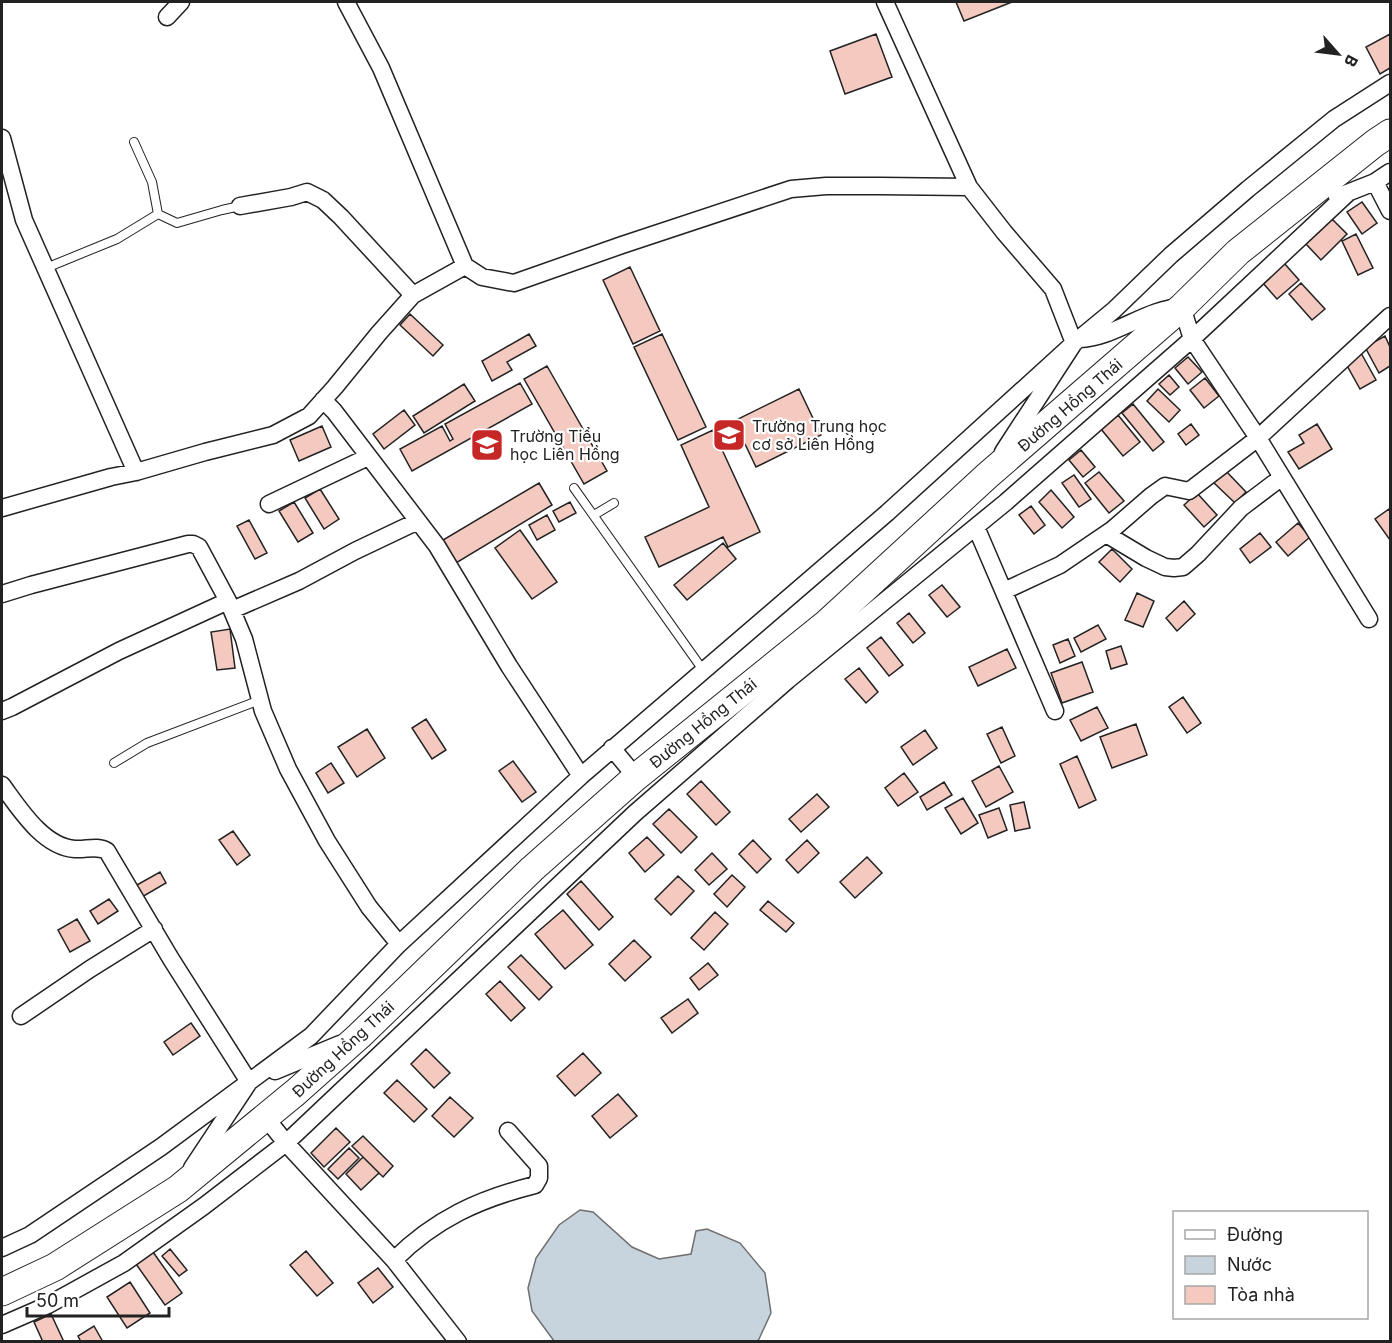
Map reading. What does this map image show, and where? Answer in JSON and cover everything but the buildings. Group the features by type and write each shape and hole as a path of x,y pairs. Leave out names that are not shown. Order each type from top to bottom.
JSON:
{"main road":[{"name":"Đường Hồng Thái","path":"2,1292 55,1267 178,1189 266,1118 359,1036 532,869 636,777 826,623 988,475 1182,307 1238,252 1390,133"}],"street":[{"path":"167,17 181,2"},
{"path":"346,2 381,68 465,266 482,277 514,283 791,189 826,186 969,187"},
{"path":"885,2 969,187 1053,289 1077,341"},
{"path":"2,1248 30,1235 161,1147 311,1036 399,944 612,748 887,513 1114,310 1171,255 1334,119 1390,83"},
{"path":"2,138 24,220 136,472"},
{"path":"1282,217 1375,182 1390,172"},
{"path":"1375,182 1390,211"},
{"path":"240,206 307,192 323,200 413,296"},
{"path":"2,1325 48,1305 124,1263 204,1206 286,1143 635,813 788,680 1006,502 1192,339 1348,193"},
{"path":"2,508 273,435 309,416 378,333 413,296 465,266"},
{"path":"988,475 1077,341 1094,338 1157,312 1182,307 1192,339 1258,438 1369,619"},
{"path":"1004,591 1060,565 1106,534 1166,486 1189,491 1258,438 1390,316"},
{"path":"323,400 334,411 437,546 509,666 581,776"},
{"path":"269,504 368,456"},
{"path":"1106,534 1165,567 1183,567 1241,508 1282,477"},
{"path":"2,711 119,651 299,581 418,521"},
{"path":"976,527 1055,711"},
{"path":"2,594 188,544 199,547 230,606 244,639 263,711 288,769 327,841 369,907 399,944"},
{"path":"612,748 636,777"},
{"path":"2,785 45,836 73,849 102,848 107,851 249,1082"},
{"path":"21,1016 154,929"},
{"path":"178,1189 249,1082 359,1036"},
{"path":"266,1118 393,1260 458,1341"},
{"path":"393,1260 423,1233 475,1204 535,1185 539,1178 539,1166 508,1131"}],"lane":[{"path":"134,142 152,182 158,214"},
{"path":"158,214 177,223 240,206"},
{"path":"46,268 117,239 158,214"},
{"path":"574,488 704,670"},
{"path":"594,515 614,503"},
{"path":"114,763 147,743 260,700"}],"water":[{"path":"580,1210 593,1212 632,1247 659,1259 691,1254 696,1231 707,1229 740,1243 765,1273 771,1313 757,1342 554,1341 532,1311 528,1288 536,1258 559,1225"}],"place":[{"name":"Trường Trung học cơ sở Liên Hồng","path":"729,435"},
{"name":"Trường Tiểu học Liên Hồng","path":"487,445"}]}
